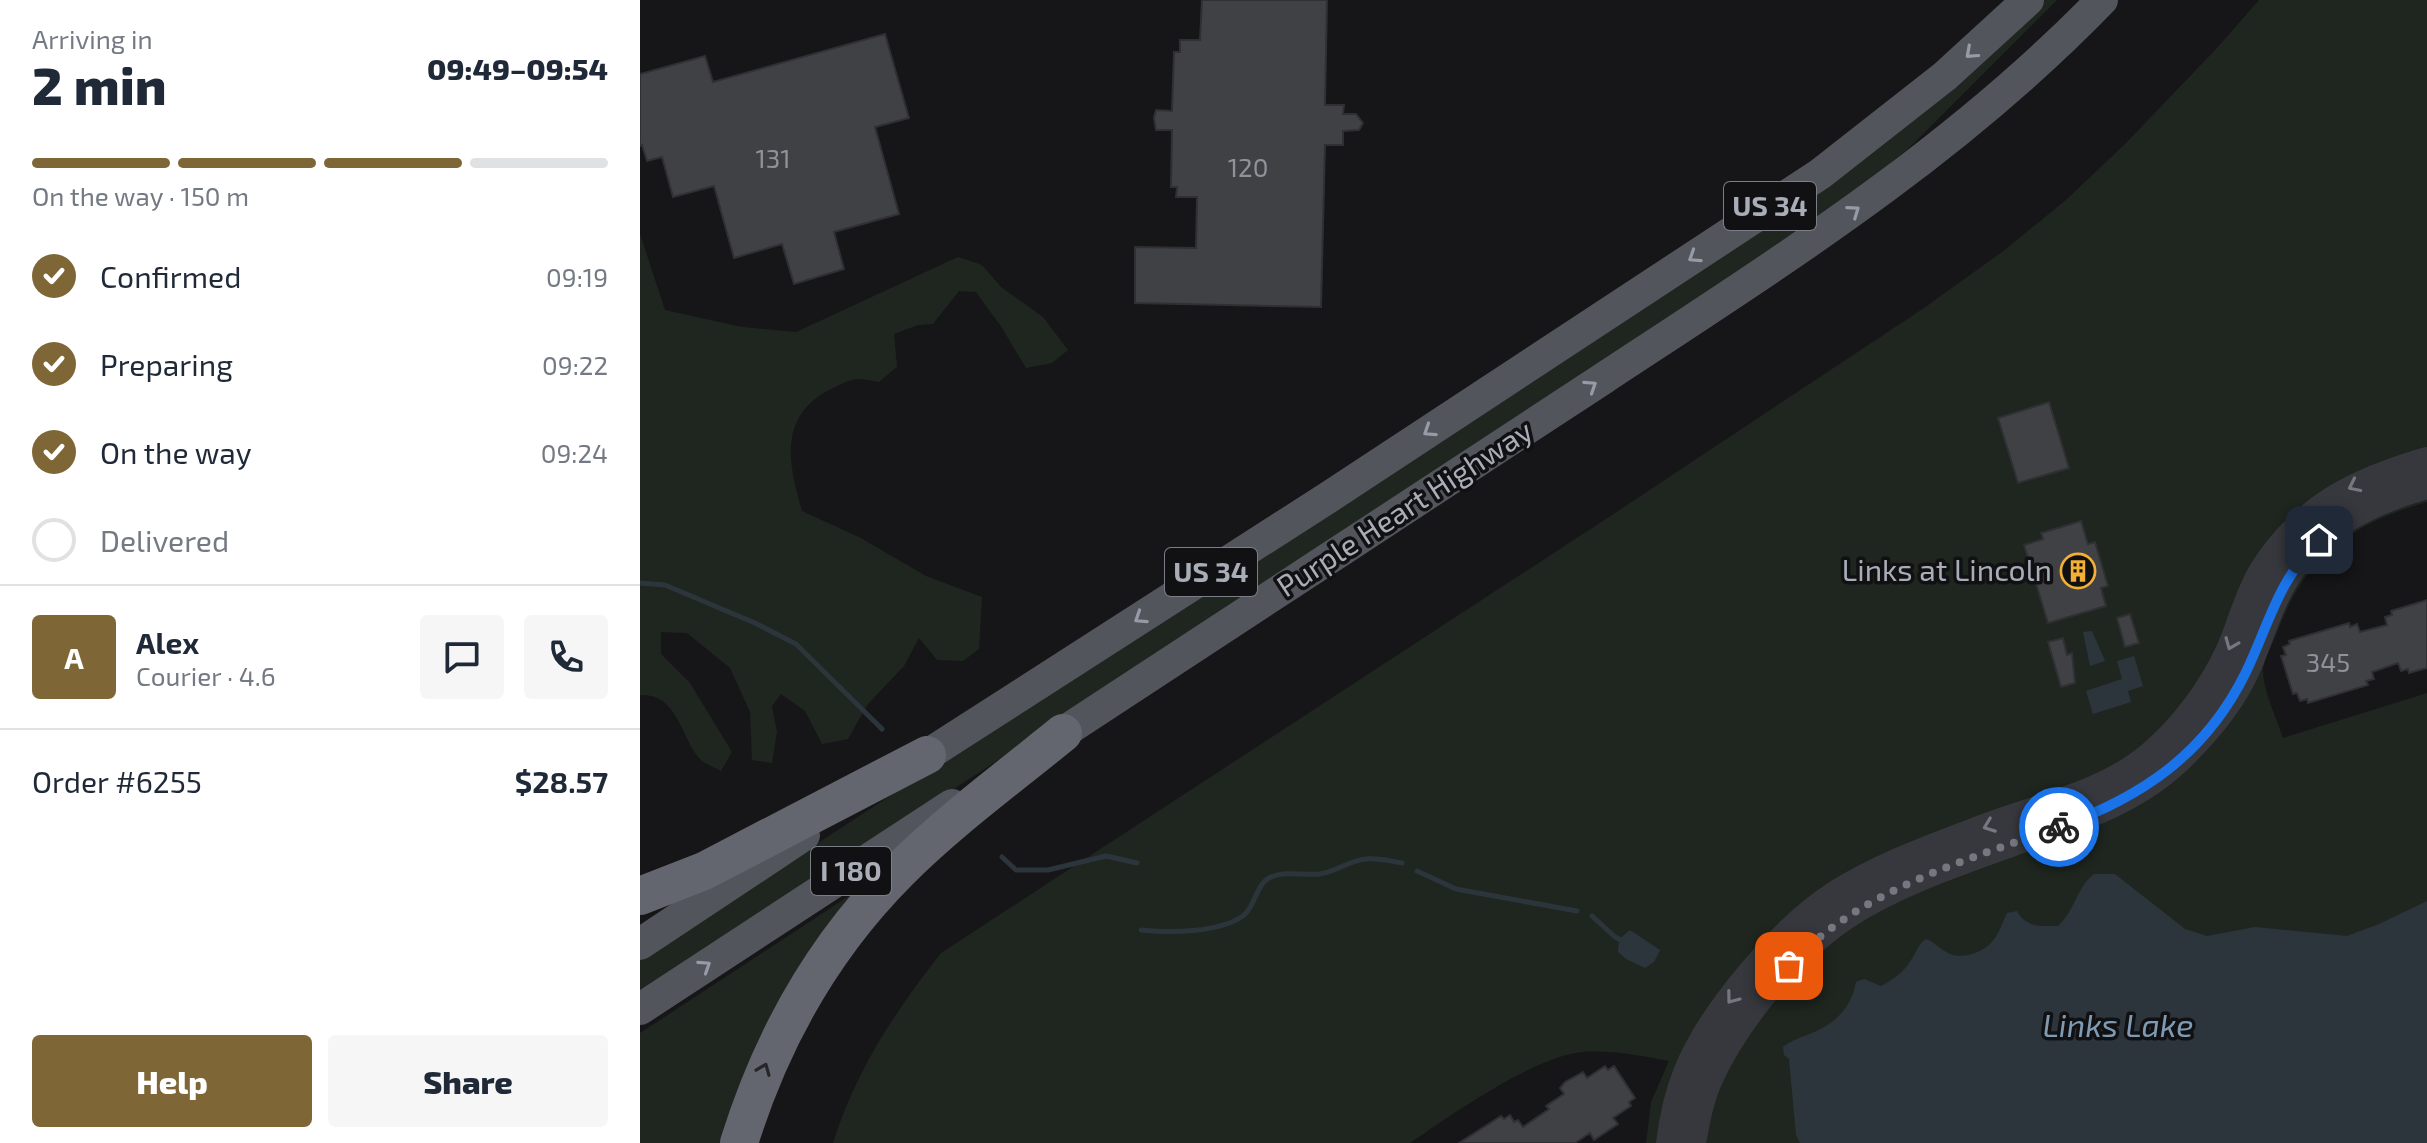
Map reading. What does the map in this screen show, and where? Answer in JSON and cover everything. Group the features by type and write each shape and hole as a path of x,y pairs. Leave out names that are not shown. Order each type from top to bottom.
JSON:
{"highway":[{"path":"739,1143 768,1061 793,1010 828,953 860,912 939,835 1063,733"},
{"path":"640,896 704,871 927,755"}],"main road":[{"name":"Purple Heart Highway","path":"640,944 1820,174 1945,76 2028,0"},
{"name":"Purple Heart Highway","path":"640,1009 1369,534 1861,207 1980,115 2102,0"}],"lane":[{"path":"2156,766 2214,679 2261,572 2287,537 2341,492 2373,477 2427,460"},
{"path":"1693,1143 1702,1104 1719,1062 1788,931 1838,892 1888,867 1954,853 2125,771 2156,766 2190,750 2224,708 2245,674 2283,585 2313,546 2354,513 2427,486"},
{"path":"1669,1143 1674,1109 1698,1048 1722,1012 1769,970"}],"shaded area":[{"path":"2045,0 2057,0 1911,146 1816,226 640,994 640,959 1827,185 2009,36"},
{"name":"Links at Lincoln","path":"2259,0 2427,0 2427,502 2375,521 2334,547 2317,564 2288,606 2266,658 2263,673 2283,738 2427,693 2427,1143 1646,1143 1651,1102 1669,1061 1626,1054 1583,1052 1563,1056 1518,1075 1410,1143 833,1143 853,1091 878,1043 941,953 1615,513 1924,308 2006,249 2067,199 2126,143"},
{"path":"640,234 665,310 742,327 796,332 958,257 982,265 1001,287 1043,317 1068,350 1052,363 1026,368 976,292 959,291 933,324 918,325 894,334 897,367 879,382 859,379 845,383 814,400 802,413 791,442 791,458 802,511 859,537 926,576 982,597 979,649 963,661 937,660 919,638 904,666 868,704 848,739 822,744 805,711 781,694 772,706 777,732 772,763 752,760 750,712 730,668 687,633 661,632 661,654 690,683 732,752 721,771 699,758 670,708 652,696 640,695"},
{"path":"881,875 732,1143 640,1143 640,1033"}],"water":[{"path":"2092,631 2105,661 2090,666 2083,632"},
{"path":"2134,656 2143,686 2128,691 2131,702 2093,714 2086,691 2122,679 2117,661"},
{"name":"Links Lake","path":"2094,874 2115,874 2185,929 2207,936 2255,927 2347,936 2427,901 2427,1143 1800,1143 1796,1135 1789,1059 1784,1055 1783,1047 1835,1019 1850,1000 1856,982 1864,979 1881,986 1894,978 1926,939 1948,953 1961,956 1981,951 1991,943 2007,913 2017,911 2025,921 2034,925 2058,926"},
{"path":"1630,930 1660,950 1654,962 1645,968 1618,952 1619,939"}],"building":[{"path":"1202,0 1327,0 1325,105 1344,105 1343,114 1356,114 1363,123 1359,130 1343,131 1343,145 1325,145 1321,307 1135,303 1135,247 1196,248 1197,197 1176,197 1177,187 1171,187 1172,130 1156,130 1154,118 1156,110 1172,111 1174,52 1180,52 1180,40 1200,40"},
{"path":"885,34 909,118 875,127 899,214 834,232 844,269 794,284 782,244 734,258 714,186 673,197 662,157 647,161 640,146 640,74 705,56 713,82"},
{"name":"Links at Lincoln","path":"2049,402 2069,468 2018,483 1998,418"},
{"name":"Links at Lincoln","path":"2081,521 2088,544 2095,542 2108,586 2101,588 2106,606 2048,623 2024,545 2043,539 2041,533"},
{"path":"2427,600 2427,668 2409,673 2408,669 2401,671 2398,663 2372,672 2374,679 2366,681 2368,685 2308,703 2307,699 2300,701 2297,693 2293,694 2281,656 2286,655 2283,647 2290,644 2289,641 2349,623 2350,627 2357,624 2360,632 2387,625 2385,617 2392,615 2391,611"},
{"path":"2130,614 2139,643 2125,647 2117,618"},
{"path":"2063,638 2067,655 2072,653 2075,683 2061,687 2048,642"},
{"path":"1605,1066 1608,1070 1614,1066 1635,1098 1629,1102 1631,1106 1613,1118 1618,1124 1594,1140 1590,1133 1575,1143 1459,1143 1501,1116 1504,1119 1510,1115 1514,1122 1518,1120 1523,1127 1564,1094 1560,1088 1565,1082 1583,1072 1587,1078"}],"waterway":[{"path":"640,583 665,585 796,644 882,729"},
{"path":"1002,857 1016,870 1048,870 1106,856 1137,863"},
{"path":"1141,930 1207,929 1233,922 1247,912 1262,884 1278,875 1320,874 1366,859 1402,863"},
{"path":"1417,871 1456,889 1577,911"},
{"path":"1592,916 1625,942"}],"way so far":[{"path":"1789,966 1822,934 1866,905 1992,850 2059,827"}],"place":[{"name":"Links at Lincoln","path":"2078,571"}],"route":[{"path":"2059,827 2131,796 2162,776 2190,750 2216,720 2236,689 2283,585 2319,540"}]}
